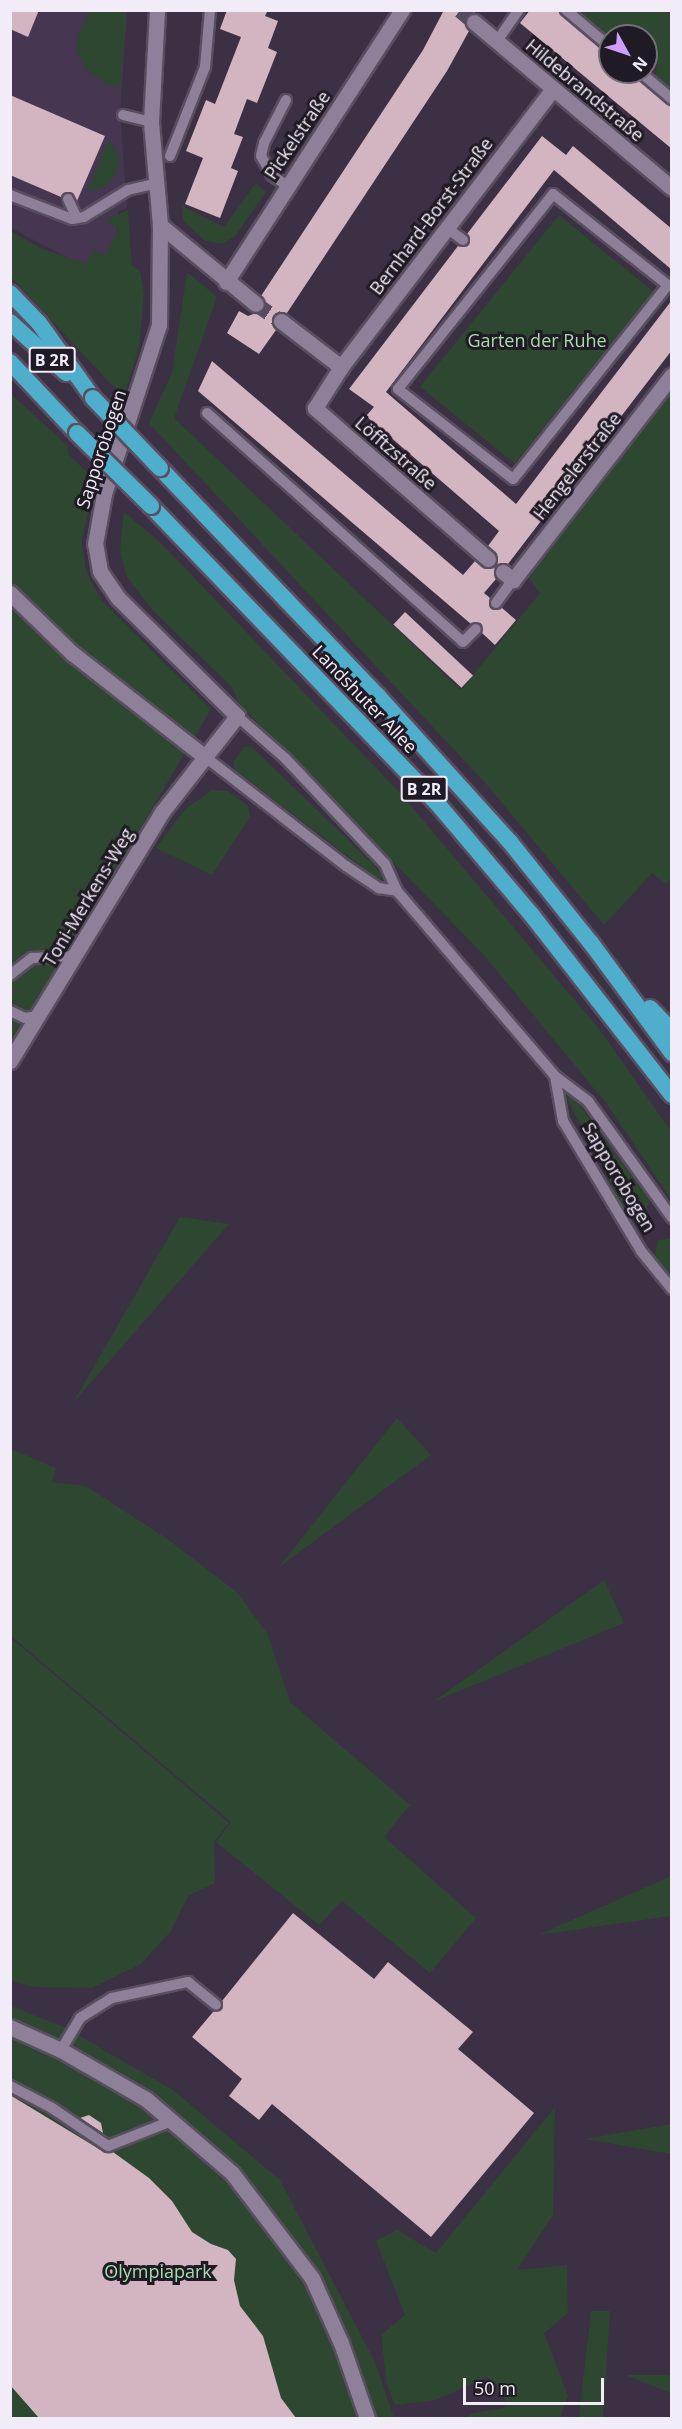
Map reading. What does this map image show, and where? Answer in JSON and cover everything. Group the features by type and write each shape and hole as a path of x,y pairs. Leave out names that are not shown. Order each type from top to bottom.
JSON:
{"highway":[{"path":"10,292 39,323 93,398"},
{"name":"B 2R","path":"10,322 93,398"},
{"name":"B 2R","path":"10,362 77,433"},
{"path":"10,375 77,433"},
{"name":"Landshuter Allee","path":"93,398 459,785 591,942 672,1031"},
{"name":"Landshuter Allee","path":"77,433 151,506 436,802 531,914 672,1095"},
{"name":"Landshuter Allee","path":"591,942 672,1053"}],"street":[{"name":"Sapporobogen","path":"157,10 151,122 160,225 159,325 104,494 95,544 100,571 118,598 237,716"},
{"name":"Pickelstraße","path":"226,282 286,185 402,10"},
{"name":"Hildebrandstraße","path":"474,22 672,188"},
{"name":"Bernhard-Borst-Straße","path":"341,367 553,89"},
{"path":"160,225 226,282 256,304"},
{"path":"282,321 341,367"},
{"name":"Löfftzstraße","path":"341,367 316,401 319,413 488,559"},
{"name":"Hengelerstraße","path":"508,576 672,375"},
{"path":"10,593 72,653 204,756"},
{"name":"Toni-Merkens-Weg","path":"10,1061 162,812 237,716"},
{"path":"10,2027 61,2050 146,2099 174,2120 232,2174 312,2278 341,2343 367,2418"}],"lane":[{"path":"170,156 205,67 210,10"},
{"path":"497,41 519,10"},
{"path":"566,10 598,37"},
{"path":"654,84 672,99"},
{"path":"286,99 264,143 261,156 272,175 286,185"},
{"path":"123,115 151,122"},
{"path":"10,195 42,210 77,218 128,190 155,184"},
{"path":"553,194 668,285 513,479 398,389 491,262 553,194"},
{"path":"68,199 77,218"},
{"path":"447,228 463,240"},
{"path":"207,413 463,642 476,629"},
{"path":"496,603 508,576"},
{"name":"Sapporobogen","path":"237,716 285,758 385,864 397,891 555,1076 588,1101 672,1218"},
{"path":"204,756 346,866 379,888 397,891"},
{"path":"10,975 32,958 76,956"},
{"path":"10,1011 25,1018 39,1016"},
{"name":"Sapporobogen","path":"555,1076 563,1121 641,1251 672,1289"},
{"path":"61,2050 80,2018 112,1998 188,1982 216,2006"},
{"path":"10,2086 52,2108 108,2146 174,2120"}],"shaded area":[{"path":"10,11 127,11 120,112 127,208 118,211 117,249 86,267 11,228"}],"green space":[{"path":"90,11 126,11 120,87 106,84 86,69 77,50 77,37"},
{"path":"572,11 671,11 671,95 658,83 658,24 598,24 598,32 572,16"},
{"path":"109,139 119,156 117,173 103,188 87,191"},
{"path":"256,183 266,192 235,236 222,244 205,241 183,220 182,206 224,227"},
{"path":"128,210 132,266 140,271 144,293 139,347 124,398 11,277 10,231 40,248 86,264 93,250 105,256 119,229 107,222 108,218"},
{"name":"Garten der Ruhe","path":"559,215 654,292 515,464 420,387"},
{"path":"187,272 217,297 174,418 461,690 540,593 529,578 671,392 672,878 666,884 652,873 604,925 487,785 149,423 172,373"},
{"path":"11,394 68,446 68,454 95,480 82,541 86,571 101,600 211,709 11,1047"},
{"path":"124,512 162,544 400,793 600,1030 671,1131 671,1199 606,1103 483,954 240,705 231,686 154,612 127,577 120,551"},
{"path":"244,747 252,747 374,865 386,881 375,877 234,769 234,762"},
{"path":"212,790 228,791 248,806 250,817 212,875 156,848 185,809"},
{"path":"570,1092 650,1200 646,1211 632,1213 624,1209 566,1097"},
{"path":"180,1217 229,1224 73,1403"},
{"path":"672,1238 671,1277 655,1255 658,1240"},
{"path":"397,1418 431,1455 279,1567"},
{"path":"11,1449 56,1468 52,1482 86,1486 166,1538 238,1593 268,1635 290,1702 410,1805 384,1837 476,1918 430,1973 342,1901 319,1925 216,1842 231,1822 11,1636"},
{"path":"604,1580 624,1623 433,1702"},
{"path":"11,1638 229,1823 214,1842 215,1883 188,1896 171,1931 141,1964 92,1988 34,1987 11,1981"},
{"path":"671,1876 671,1916 538,1935"},
{"name":"Olympiapark","path":"11,2006 64,2027 173,2090 280,2180 375,2362 394,2418 11,2418"},
{"path":"555,2107 553,2215 517,2270 567,2265 568,2313 544,2333 568,2396 560,2418 468,2418 472,2413 504,2408 506,2390 487,2377 436,2400 395,2405 387,2385 381,2335 405,2315 376,2241 397,2230 436,2253"},
{"path":"671,2124 671,2154 585,2139"},
{"path":"591,2311 610,2311 603,2418 579,2417"},
{"path":"625,2375 671,2375 671,2393"}],"building":[{"path":"10,10 39,10 28,37 10,29"},
{"path":"227,10 268,10 265,16 278,21 268,48 277,52 257,103 247,99 234,134 243,137 231,168 238,171 220,218 185,204 203,158 186,151 206,100 215,104 241,37 220,29"},
{"path":"444,10 480,10 466,16 465,25 469,31 447,71 287,313 273,316 276,330 259,354 227,333 239,311 248,316 264,310 261,296 423,50"},
{"path":"530,10 556,10 598,46 598,84 643,84 672,108 672,149 520,23"},
{"path":"10,95 105,136 77,201 72,193 61,197 10,175"},
{"path":"542,136 566,155 573,146 672,229 672,270 554,170 386,392 516,504 672,300 672,350 508,564 495,566 497,555 488,546 499,531 366,416 374,407 349,389 458,246 469,245 467,234"},
{"path":"212,361 463,575 475,561 486,568 495,566 496,579 484,593 490,598 489,605 495,610 502,608 516,620 495,645 482,633 481,623 471,624 198,391"},
{"path":"405,612 473,675 461,688 393,624"},
{"path":"293,1913 374,1979 388,1962 473,2032 458,2049 534,2113 431,2237 272,2104 259,2120 229,2096 242,2079 192,2037 213,2012 222,2009 222,2001"},
{"path":"10,2095 104,2152 113,2152 149,2178 172,2201 192,2232 211,2244 228,2250 236,2259 234,2280 240,2306 263,2336 281,2398 296,2418 39,2418 10,2385"},
{"path":"89,2115 101,2123 103,2133 80,2118"}],"tunnel":[{"path":"460,10 474,22"},
{"path":"256,304 281,321"}]}
